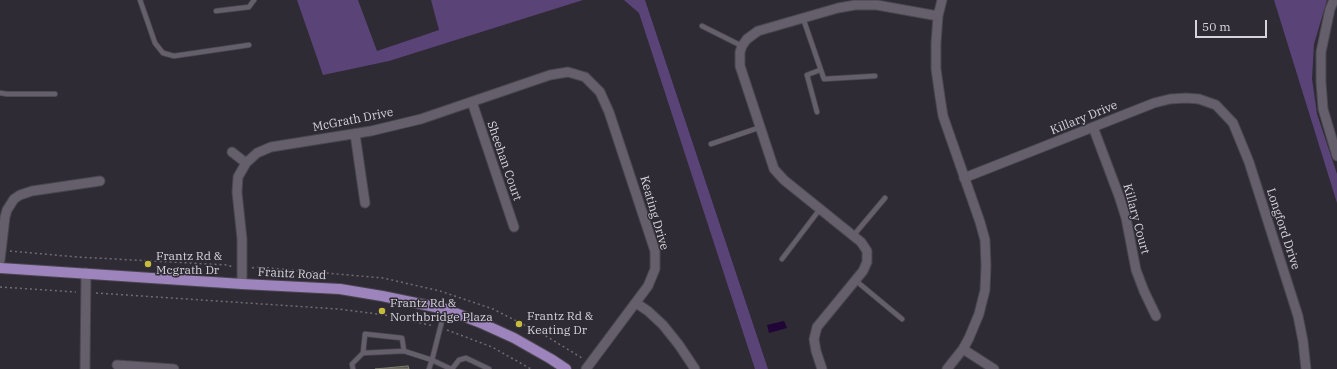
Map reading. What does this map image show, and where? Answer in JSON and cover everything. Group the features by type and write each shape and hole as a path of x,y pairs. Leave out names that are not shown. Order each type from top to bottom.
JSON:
{"main road":[{"name":"Frantz Road","path":"0,268 340,289 445,309 514,338 552,359 566,369"}],"street":[{"path":"942,0 938,16 936,70 943,116 980,222 985,240 986,266 985,290 979,314 963,349 947,369"},
{"path":"1334,0 1330,9 1321,52 1320,82 1323,109 1337,156"},
{"path":"822,369 814,339 817,327 863,271 867,262 867,251 861,242 784,180 774,169 740,66 740,52 747,39 758,30 871,2 938,16"},
{"name":"McGrath Drive","path":"242,284 242,239 237,192 238,176 246,163 257,153 271,147 354,134 421,119 550,75 568,72 585,77"},
{"name":"Keating Drive","path":"585,77 600,92 609,112 655,251 655,269 648,286 586,369"},
{"name":"Killary Drive","path":"964,178 1170,98 1199,99 1216,105"},
{"name":"Sheehan Court","path":"472,102 514,227"},
{"name":"Longford Drive","path":"1216,105 1233,123 1250,162 1296,310 1303,341 1306,369"},
{"name":"Killary Court","path":"1093,128 1126,218 1136,270 1156,316"},
{"path":"354,134 366,202"},
{"path":"232,152 246,163"},
{"path":"0,260 5,216 14,199 20,195 32,191 100,181"},
{"path":"85,369 86,273"},
{"path":"636,303 648,311 663,325 695,369"},
{"path":"963,349 994,369"},
{"path":"117,365 174,369"}],"lane":[{"path":"140,0 155,43 163,53 174,56 249,45"},
{"path":"216,12 249,7 254,0"},
{"path":"803,18 824,79 875,76"},
{"path":"702,26 742,46"},
{"path":"817,112 807,75 820,70"},
{"path":"0,93 55,94"},
{"path":"711,144 760,127"},
{"path":"853,236 885,198"},
{"path":"782,258 820,209"},
{"path":"855,280 902,319"},
{"path":"429,369 445,309"},
{"path":"353,369 352,364 363,353 365,334 402,338 404,351"},
{"path":"363,353 404,351 432,360 451,369 459,360 466,358 489,369"}],"path":[{"path":"0,287 338,309 385,315 440,328 492,347 531,369"}],"shaded area":[{"path":"297,0 358,0 377,51 439,30 431,0 583,0 389,61 323,75"},
{"path":"624,0 645,0 768,369 755,369 639,13"},
{"path":"1274,0 1327,0 1314,44 1312,79 1317,114 1337,174 1337,203"},
{"path":"784,321 787,328 769,333 767,325"}],"building":[{"path":"408,366 409,369 375,369"}],"place":[{"name":"Frantz Rd & Mcgrath Dr","path":"148,264"},
{"name":"Frantz Rd & Northbridge Plaza","path":"382,311"},
{"name":"Frantz Rd & Keating Dr","path":"519,324"}]}
